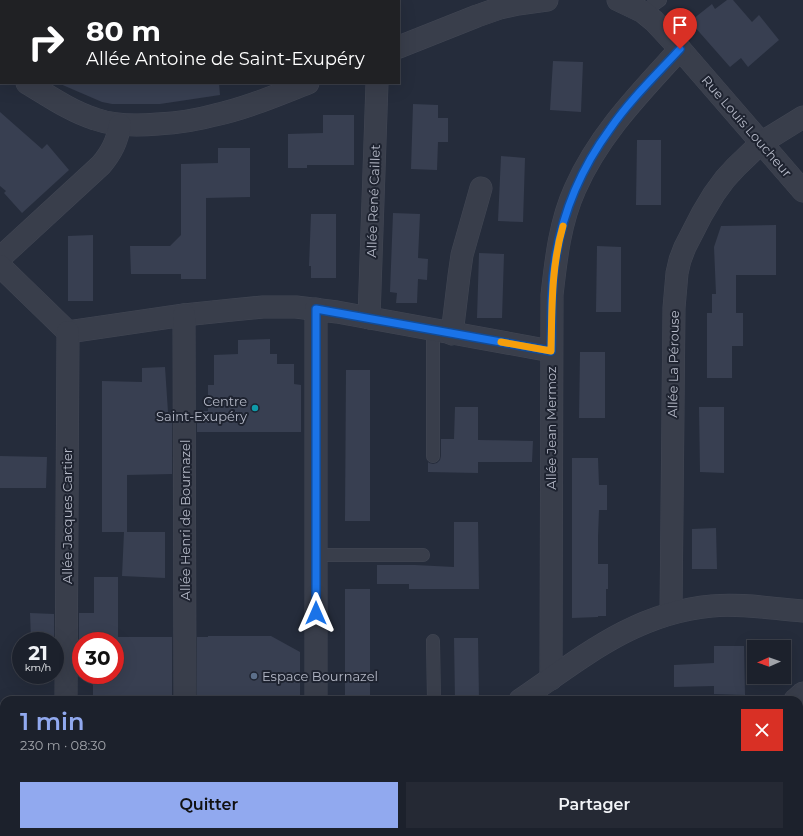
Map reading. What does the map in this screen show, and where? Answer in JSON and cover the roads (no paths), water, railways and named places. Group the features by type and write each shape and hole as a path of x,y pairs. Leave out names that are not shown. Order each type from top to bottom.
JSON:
{"street":[{"path":"400,47 500,8 547,0"},
{"name":"Rue Louis Loucheur","path":"618,0 652,6 654,21 803,191"},
{"name":"Allée Jean Mermoz","path":"552,679 551,351 552,295 556,258 568,206 586,167 609,129 680,49"},
{"path":"30,84 61,104 95,120 134,126 171,123 216,115 251,105 305,84"},
{"name":"Allée René Caillet","path":"368,318 377,84"},
{"name":"Allée La Pérouse","path":"671,613 674,308 677,273 680,260 702,214 714,194 729,175 761,143 803,118"},
{"path":"0,258 101,165 108,156 117,139 120,124"},
{"path":"442,332 481,188"},
{"path":"0,266 68,332 184,315 263,307 296,307 316,309 551,351"},
{"path":"316,309 316,696"},
{"name":"Allée Henri de Bournazel","path":"184,315 185,696"},
{"name":"Allée Jacques Cartier","path":"66,696 68,332"},
{"path":"526,696 620,634 671,613 712,606 803,611"}],"lane":[{"path":"433,456 442,332"},
{"path":"316,555 424,554"},
{"path":"433,641 434,696"}],"place":[{"name":"Centre Saint-Exupéry","path":"255,408"},
{"name":"Espace Bournazel","path":"254,676"}]}
